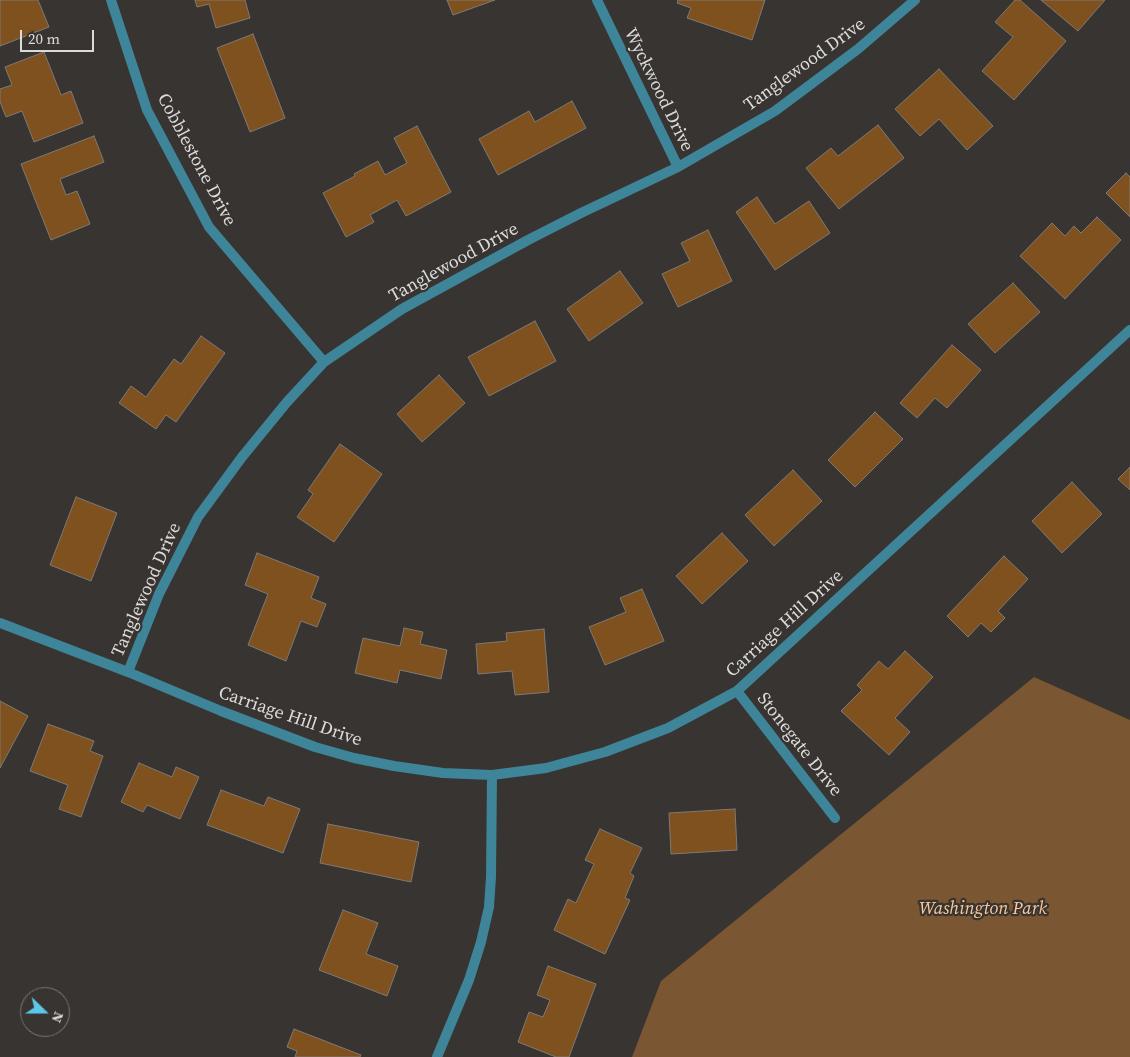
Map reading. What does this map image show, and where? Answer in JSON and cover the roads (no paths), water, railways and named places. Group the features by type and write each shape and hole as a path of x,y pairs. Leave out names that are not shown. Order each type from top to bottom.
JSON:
{"street":[{"name":"Cobblestone Drive","path":"111,0 147,110 209,227 324,362"},
{"name":"Wyckwood Drive","path":"597,0 678,167"},
{"name":"Tanglewood Drive","path":"128,672 159,594 198,517 242,457 287,402 324,362 402,309 546,231 678,167 775,111 858,49 915,0"},
{"name":"Carriage Hill Drive","path":"0,623 315,747 354,758 443,773 492,776 546,768 605,752 668,728 737,691 1130,330"},
{"name":"Stonegate Drive","path":"737,691 835,818"},
{"path":"438,1057 469,980 481,942 489,907 492,776"}],"park label":[{"name":"Washington Park","path":"983,909"}]}
